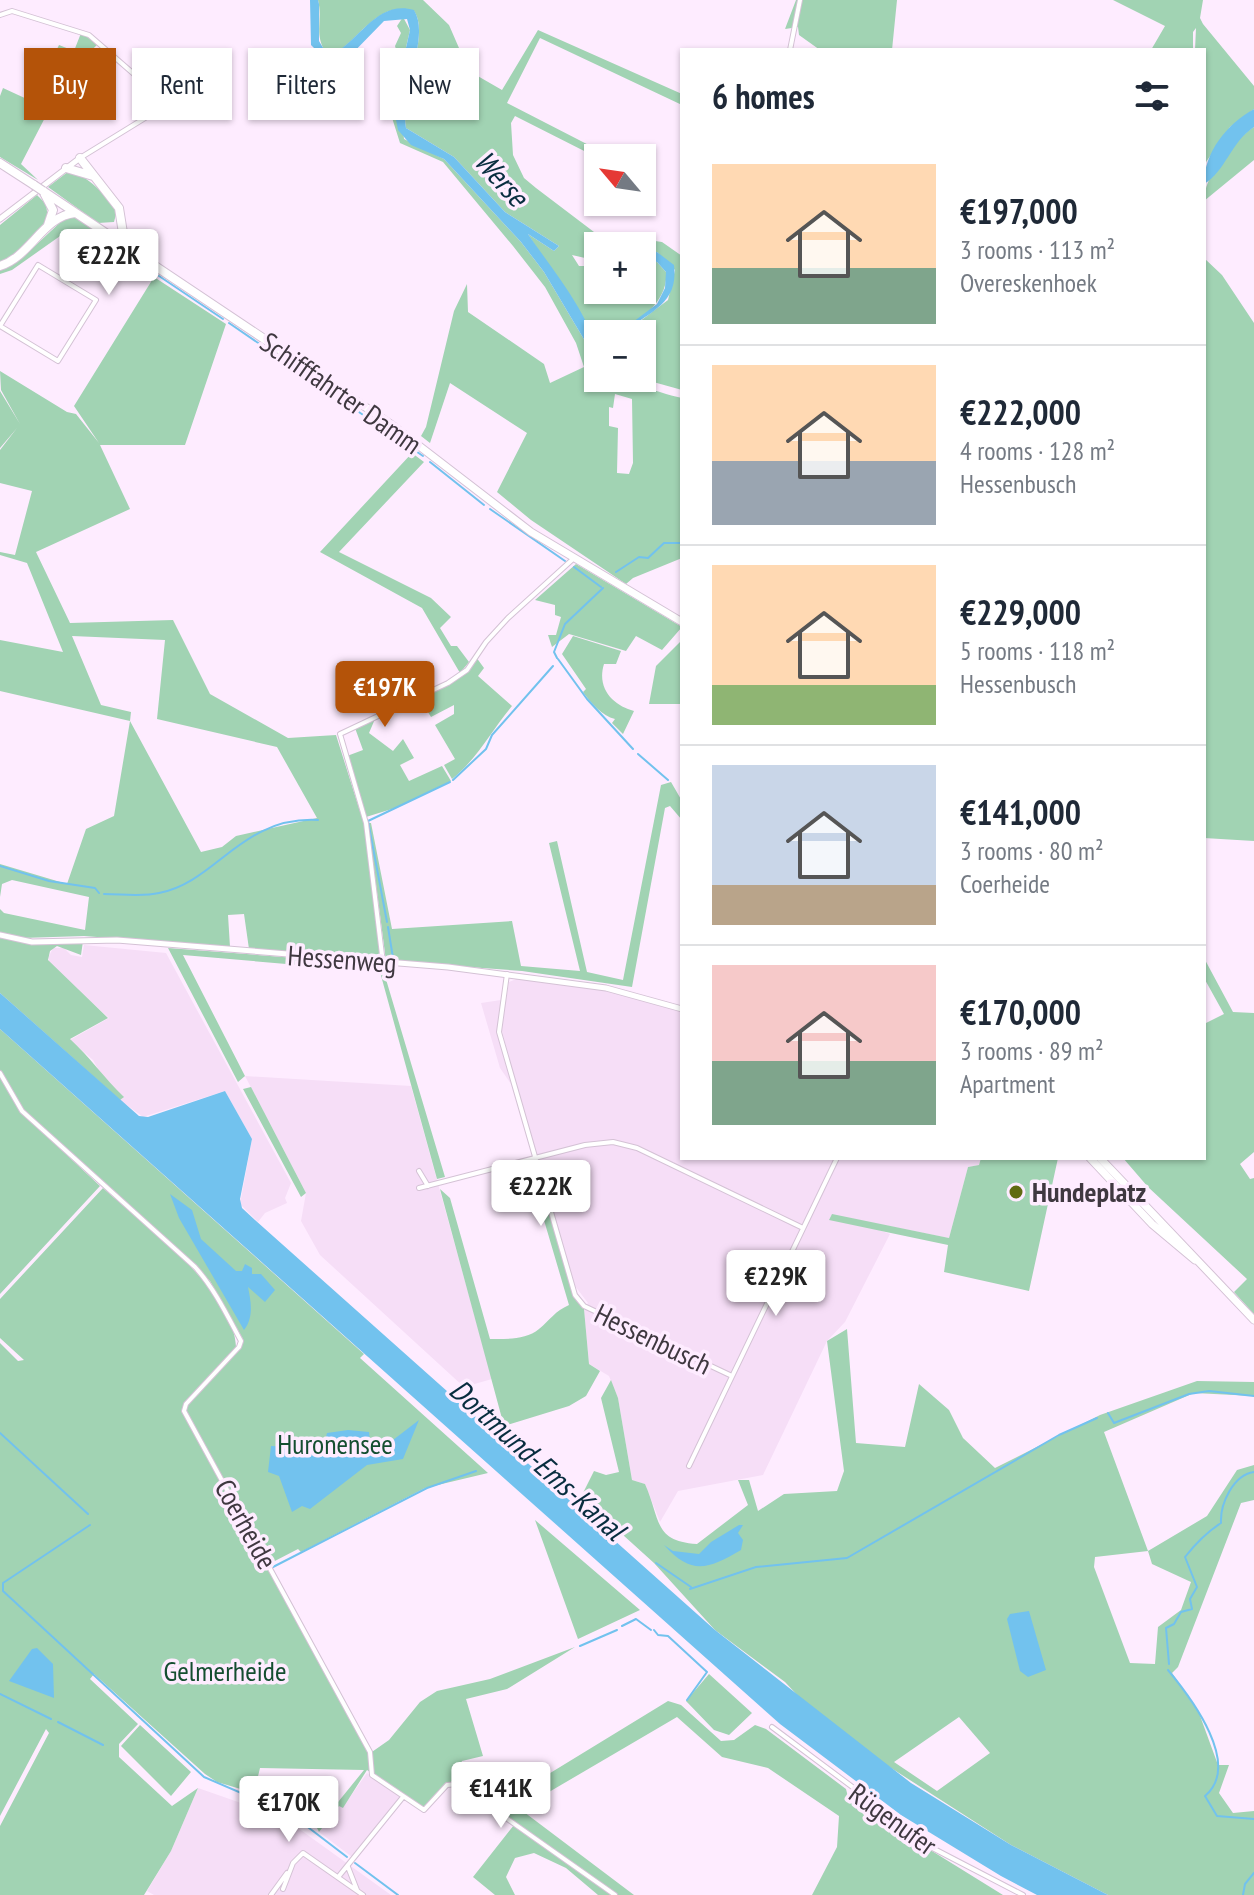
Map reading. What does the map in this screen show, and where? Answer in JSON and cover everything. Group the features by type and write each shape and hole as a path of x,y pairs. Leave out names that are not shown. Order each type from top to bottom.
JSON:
{"highway":[{"path":"80,158 119,208 123,233 135,253"},
{"name":"Schifffahrter Damm","path":"0,163 318,375"},
{"path":"66,168 94,176"},
{"path":"39,188 53,210 46,229"},
{"path":"0,266 15,259 64,215 75,213"},
{"path":"101,230 114,225 121,217"}],"main road":[{"name":"Schifffahrter Damm","path":"318,375 399,431 506,514 573,559 680,621"},
{"path":"1092,1160 1152,1224 1207,1269"},
{"path":"1102,1160 1254,1320"}],"street":[{"path":"790,48 800,0"},
{"path":"0,15 12,11 89,35 141,78 165,105 80,158 0,219"},
{"path":"38,265 96,300 58,361 0,326 38,265"},
{"path":"383,963 366,823 340,734 448,683 467,670 493,634 573,559"},
{"name":"Hessenweg","path":"0,935 32,942 117,940 507,974 606,988 680,1007"},
{"name":"Hessenbusch","path":"507,974 499,1032 572,1288 579,1300 732,1376"},
{"name":"Coerheide","path":"0,1073 22,1111 201,1274 235,1329 241,1341 239,1347 186,1404 184,1411 370,1752 371,1773 403,1797"},
{"path":"419,1188 599,1142 622,1143 803,1228"},
{"name":"Hessenbusch","path":"689,1466 836,1160"},
{"path":"419,1171 428,1186"},
{"name":"Rügenufer","path":"772,1727 853,1791 898,1821 917,1840 1023,1895"},
{"path":"339,1876 403,1797 424,1810 447,1785 458,1784 615,1895"},
{"path":"271,1895 297,1856 305,1853 363,1895"},
{"path":"348,1865 348,1873 357,1890"},
{"path":"283,1889 287,1873"}],"shaded area":[{"path":"84,945 166,953 291,1183 285,1198 287,1203 265,1213 258,1222 240,1204 252,1139 225,1091 143,1117 120,1100 123,1096 103,1078 93,1060 70,1040 109,1018 49,964 53,948 64,948 71,955 82,957"},
{"path":"519,978 620,993 680,1010 680,1160 980,1160 979,1165 968,1167 949,1238 843,1217 890,1234 845,1322 827,1341 763,1475 678,1491 660,1522 645,1484 632,1480 618,1398 609,1376 589,1364 584,1309 588,1303 575,1286 502,1031 509,982"},
{"path":"501,1000 497,1033 511,1084 500,1068 481,1003"},
{"path":"245,1076 411,1086 492,1379 464,1387 320,1255 301,1221 306,1193"},
{"path":"367,1773 403,1799 356,1860 319,1832 339,1805 343,1807"},
{"path":"198,1788 284,1818 391,1895 154,1895 147,1891 171,1851"}],"green space":[{"path":"318,0 423,0 449,25 459,48 417,48 418,22 414,11 402,9 381,15 342,48 324,48 319,32"},
{"path":"796,0 897,0 892,48 817,48 799,35 798,27 785,29"},
{"path":"1113,0 1203,0 1200,18 1203,24 1254,86 1254,109 1230,127 1206,162 1206,48 1195,48 1196,28 1193,48 1152,48 1165,26"},
{"path":"403,17 410,30 406,48 395,46 401,33 397,26"},
{"path":"538,30 680,93 680,104 540,38 507,103 587,144 584,144 584,151 515,116 511,123 513,155 524,178 594,232 584,232 584,258 572,255 579,266 584,266 584,304 655,304 638,320 584,320 584,325 528,234 554,251 559,246 505,212 454,157 406,128 405,120 479,120 479,77 502,90"},
{"path":"81,33 98,44 93,48 75,48"},
{"path":"3,88 24,98 24,120 44,120 21,164 38,180 0,157 0,96"},
{"path":"393,120 402,120 404,139 444,159 521,242 544,272 584,339 584,367 576,343 545,287 513,246 443,162 400,143"},
{"path":"1254,127 1254,160 1206,199 1206,188 1214,170 1237,141"},
{"path":"69,171 90,182 106,197 117,210 114,222 98,223 48,187"},
{"path":"37,195 46,204 48,219 12,258 0,263 0,225"},
{"path":"67,216 76,218 156,272 154,277 70,229 12,270 0,274 0,269 20,260"},
{"path":"656,241 680,255 680,389 656,383 656,320 642,320 668,300 675,270 657,252"},
{"path":"1206,260 1222,275 1254,323 1254,841 1206,838"},
{"path":"656,262 666,272 666,282 656,303"},
{"path":"154,277 226,324 185,445 100,445 130,509 36,552 70,623 173,620 210,694 288,738 336,735 364,824 382,960 249,949 244,914 228,915 230,947 84,936 22,938 0,932 0,909 4,913 85,930 89,897 12,880 2,884 0,897 0,864 67,884 86,829 114,816 130,721 0,691 0,640 63,652 27,563 0,555 0,552 15,555 32,491 0,483 0,450 17,428 0,448 0,391 20,424 1,390 0,371 67,412 76,414 99,443 74,406","holes":["72,636 165,640 157,719 277,747 317,818 236,836 222,847 201,852 130,721 131,712 101,705"]},
{"path":"467,284 468,312 544,364 550,383 584,367 584,392 656,391 680,397 680,559 633,578 626,584 531,520 497,492 527,433 450,383 430,443 421,436 426,427 454,311","holes":["615,394 632,399 633,463 629,474 617,473 618,428 609,426 609,407 613,408"]},
{"path":"412,453 424,462 339,552 431,598 451,617 440,628 451,646 457,646 469,662 460,673 422,608 320,552"},
{"path":"576,564 680,626 680,629 662,650 636,636 626,651 569,634 552,647 548,635 556,635 561,617 555,615 555,605 535,600"},
{"path":"573,636 621,651 616,664 604,664 602,673 605,689 614,701 634,711 623,734 612,723 615,719 601,712 586,696 583,692 586,689 562,654"},
{"path":"680,642 680,704 649,704 656,666"},
{"path":"476,657 484,668 478,676 512,706 477,753 452,779 444,765 455,759 435,725 454,714 454,705 431,717 423,704 424,697 467,671"},
{"path":"375,719 369,733 393,751 403,739 414,758 400,765 409,781 442,766 451,781 395,808 366,817 347,756 363,750 355,728"},
{"path":"671,782 680,798 680,818 670,806 665,808 632,987 522,971 386,961 368,823 371,823 392,929 512,921 521,966 580,971 549,843 557,841 587,972 623,980 661,785"},
{"path":"0,938 34,944 83,941 81,955 57,946 50,951 48,960 108,1018 70,1039 124,1097 120,1100 0,993"},
{"path":"168,948 386,965 385,976 445,1177 437,1179 380,972 183,955 245,1076 238,1082"},
{"path":"1206,962 1233,1012 1254,1013 1254,1152 1240,1164 1250,1179 1254,1178 1254,1314 1234,1292 1247,1279 1148,1187 1125,1160 1206,1160 1206,1023 1224,1014 1206,982"},
{"name":"Huronensee","path":"0,1029 364,1354 360,1358 488,1473 425,1488 301,1552 298,1549 271,1563 185,1411 185,1407 243,1339 210,1281 22,1109 11,1094 22,1113 100,1186 0,1294"},
{"path":"251,1087 306,1193 301,1197 243,1089"},
{"path":"980,1160 1058,1160 1029,1291 944,1272 948,1245 829,1220 832,1214 949,1238 968,1167 979,1165"},
{"path":"528,1166 536,1168 574,1298 584,1309 589,1364 600,1371 586,1396 569,1406 504,1426 440,1189 450,1198 490,1339 522,1337 534,1333 569,1305"},
{"name":"Gelmerheide","path":"103,1188 162,1239 204,1281 231,1325 236,1347 185,1403 183,1412 369,1754 389,1740 420,1702 437,1691 490,1679 575,1647 507,1689 466,1699 483,1756 462,1761 453,1780 425,1808 367,1770 343,1808 339,1806 319,1832 317,1828 364,1770 260,1768 254,1793 217,1782 94,1674 90,1679 138,1724 119,1744 119,1757 172,1806 198,1788 171,1851 144,1895 0,1895 0,1826 49,1733 46,1729 0,1816 0,1343 18,1361 24,1360 0,1338 0,1299"},
{"path":"847,1329 856,1443 905,1447 919,1384 949,1410 963,1438 995,1468 1100,1415 1197,1381 1254,1382 1254,1396 1194,1393 1104,1432 1148,1551 1207,1516 1237,1470 1254,1465 1254,1500 1241,1503 1178,1667 1172,1673 1199,1713 1218,1765 1229,1765 1219,1793 1233,1813 1254,1811 1254,1895 1108,1895 1011,1845 874,1757 801,1699 785,1682 715,1630 654,1563 581,1497 594,1471 606,1475 619,1472 601,1398 611,1380 618,1398 632,1480 645,1484 660,1526 673,1538 697,1544 748,1505 738,1480 749,1480 758,1511 784,1494 837,1491 844,1471 827,1341","holes":["1148,1551 1152,1564 1191,1582 1181,1610 1158,1627 1155,1664 1130,1663 1094,1567 1095,1557","959,1717 990,1753 937,1791 894,1762"]},
{"path":"535,1520 640,1610 578,1639"},
{"path":"709,1674 752,1713 729,1735 714,1730 686,1701"},
{"path":"668,1701 681,1705 721,1741 734,1740 755,1725 766,1729 846,1789 848,1797 861,1800 911,1838 1003,1895 812,1895 837,1847 839,1816 768,1768 722,1757 677,1717 520,1809 634,1895 598,1895 566,1868 534,1853 515,1858 506,1877 515,1895 495,1895 473,1877 514,1825 493,1808"},
{"path":"140,1725 191,1772 171,1796 121,1746"}],"water":[{"path":"310,0 318,0 319,41 323,48 311,45"},
{"path":"401,8 414,10 418,22 417,48 406,48 410,30 407,19 384,21 358,48 342,48 380,15"},
{"path":"1254,109 1254,127 1206,182 1206,168 1213,150 1226,131"},
{"path":"396,120 405,120 406,128 454,157 505,212 559,246 554,251 528,234 582,313 585,320 584,339 544,272 521,242 444,159 411,145 398,130"},
{"path":"656,252 674,265 672,290 660,306 642,320 636,320 657,304 665,288 666,272 656,262"},
{"path":"0,993 139,1116 148,1117 225,1091 252,1139 240,1199 242,1208 255,1220 715,1630 911,1783 1011,1845 1108,1895 1037,1895 901,1815 780,1724 0,1029"},
{"path":"170,1194 192,1210 201,1239 236,1271 242,1271 245,1264 252,1268 252,1274 261,1274 275,1290 265,1302 248,1287 250,1315 244,1330 179,1218"},
{"name":"Huronensee","path":"419,1420 403,1459 367,1465 310,1509 302,1506 292,1512 279,1476 268,1472 271,1446 323,1449 327,1433 348,1430 369,1432 371,1450 380,1450"},
{"path":"743,1525 738,1533 743,1540 741,1550 710,1565 683,1562 664,1545 673,1551 699,1554 711,1542"},
{"path":"1029,1611 1046,1670 1028,1677 1020,1671 1007,1619 1010,1614"},
{"path":"37,1648 53,1664 54,1698 9,1681 32,1649"}],"waterway":[{"path":"159,276 223,319"},
{"path":"229,323 423,456"},
{"path":"430,462 484,505"},
{"path":"490,509 565,561"},
{"path":"616,572 639,557 648,558 664,543 680,543"},
{"path":"574,567 601,587"},
{"path":"557,658 554,652 565,624 603,588"},
{"path":"558,659 587,699 633,749"},
{"path":"453,780 486,749 492,735 553,666"},
{"path":"638,754 668,780"},
{"path":"387,922 368,821 450,782"},
{"path":"104,894 152,894 179,887 249,838 269,828 318,820"},
{"path":"0,866 49,881 95,888 99,893"},
{"path":"388,927 393,958"},
{"path":"1108,1413 1114,1423 1189,1394 1209,1391 1254,1396"},
{"path":"690,1589 756,1567 847,1558 1059,1435 1097,1418"},
{"path":"0,1433 88,1514"},
{"path":"273,1567 427,1488 476,1471"},
{"path":"1169,1664 1166,1628 1174,1624 1181,1612 1192,1609 1190,1599 1197,1587 1185,1557 1221,1523 1225,1499 1234,1484 1254,1472"},
{"path":"90,1525 3,1583 3,1591 204,1777 292,1815 347,1857"},
{"path":"656,1563 691,1587"},
{"path":"622,1626 636,1619 651,1630"},
{"path":"580,1646 617,1630"},
{"path":"654,1630 658,1635 668,1636 707,1672 687,1700"},
{"path":"1168,1670 1200,1714 1216,1750 1218,1767 1215,1783 1205,1796 1217,1816 1254,1819"},
{"path":"0,1694 51,1719"},
{"path":"58,1722 103,1745"},
{"path":"355,1863 398,1895"},
{"path":"1243,1895 1245,1884 1254,1873"}],"place":[{"name":"Hundeplatz","path":"1016,1192"}],"water label":[{"name":"Werse","path":"501,179"},
{"name":"Dortmund-Ems-Kanal","path":"537,1460"}]}
